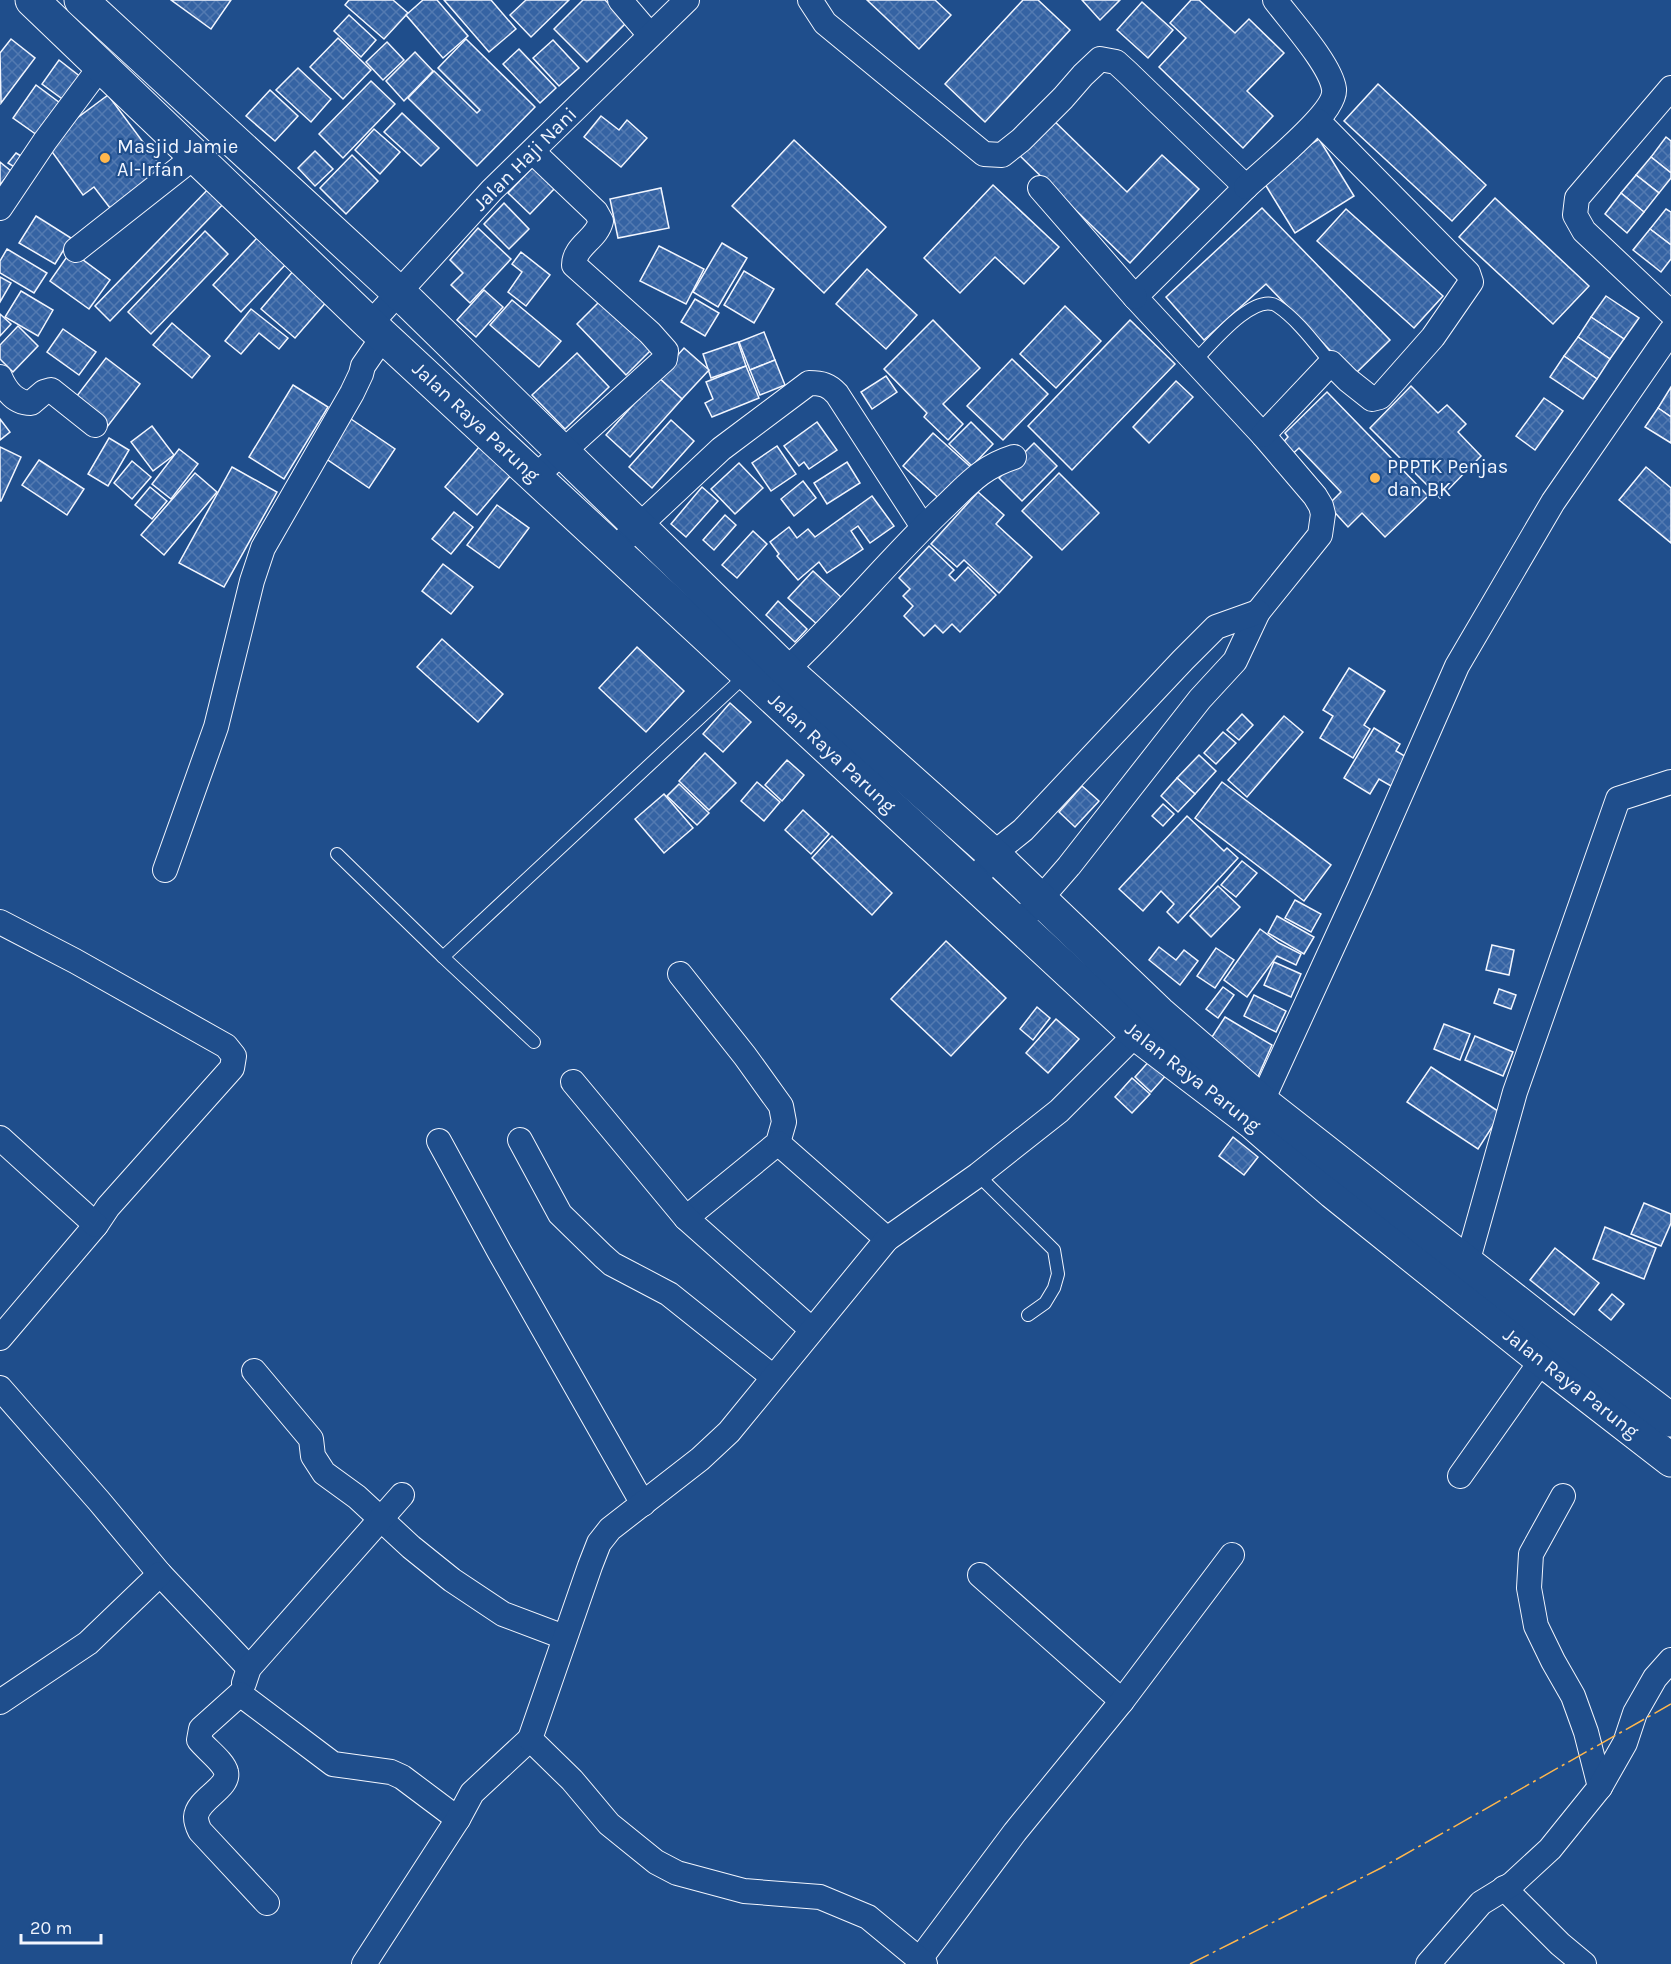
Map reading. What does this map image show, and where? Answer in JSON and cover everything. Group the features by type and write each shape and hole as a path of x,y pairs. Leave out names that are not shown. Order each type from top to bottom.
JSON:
{"highway":[{"name":"Jalan Raya Parung","path":"32,0 377,330 613,549 762,663 993,854 1041,898 1147,1023"},
{"name":"Jalan Raya Parung","path":"81,0 398,292 638,527 762,663 974,884 1018,925 1147,1023 1257,1112 1467,1263 1659,1411"},
{"name":"Jalan Raya Parung","path":"1257,1112 1334,1192 1542,1360 1671,1460"},
{"path":"1629,1429 1659,1411"}],"street":[{"path":"620,0 650,35"},
{"name":"Jalan Haji Nani","path":"165,870 216,728 252,581 263,548 352,393 377,330 398,292 492,190 687,0"},
{"path":"810,0 825,23 984,154 1002,155 1021,140 1100,59 1116,62 1246,187"},
{"path":"1136,297 1246,187 1318,121 1331,104 1335,90 1329,72 1275,0"},
{"path":"0,208 58,122 101,66"},
{"path":"1671,88 1577,198 1575,215 1584,231 1671,313"},
{"path":"1263,435 1331,363 1347,380 1372,399 1380,397 1432,337 1471,282 1468,273 1318,121"},
{"path":"533,152 596,212 602,221 599,229 576,253 574,265 650,333 667,355 535,477"},
{"path":"76,250 194,157"},
{"path":"1018,925 1069,866 1200,699 1235,661 1258,612 1320,535 1323,524 1321,506 1315,496 1263,435 1194,362 1040,188"},
{"path":"1257,1112 1360,887 1456,666 1554,502 1671,331"},
{"path":"0,377 18,401 31,403 44,392 51,390 95,426"},
{"path":"613,549 721,449 809,383 819,383 830,387 837,394 923,527"},
{"path":"762,663 923,527 981,472 994,463 1014,457"},
{"path":"974,884 993,854 1023,830 1216,627 1258,612"},
{"path":"1175,669 1200,699"},
{"path":"1467,1263 1515,1092 1618,799 1671,782"},
{"path":"0,922 226,1046 234,1056 232,1068 108,1207 96,1225 0,1338"},
{"path":"680,974 781,1106 784,1122 778,1143 686,1218"},
{"path":"364,1964 458,1819 472,1793 530,1739 598,1543 610,1530 700,1459 729,1432 887,1239 978,1176 1059,1111 1147,1023"},
{"path":"573,1082 686,1218 812,1329"},
{"path":"0,1138 96,1225"},
{"path":"520,1140 560,1214 597,1250 612,1264 669,1294 773,1377"},
{"path":"439,1141 644,1504"},
{"path":"778,1143 887,1239"},
{"path":"1460,1476 1542,1360"},
{"path":"254,1371 311,1439 313,1456 324,1473 357,1497 452,1580 503,1614 564,1637"},
{"path":"0,1388 99,1500 160,1574 249,1668"},
{"path":"267,1903 200,1831 196,1818 200,1807 225,1782 227,1774 223,1766 199,1740 201,1729 240,1694 249,1668 402,1495"},
{"path":"1563,1496 1531,1554 1529,1588 1536,1626 1573,1696 1586,1732 1599,1787"},
{"path":"530,1739 572,1780 609,1824 656,1862 677,1873 744,1891 820,1897 868,1917 923,1962 1015,1832 1122,1701 1232,1555"},
{"path":"0,1702 88,1643 160,1574"},
{"path":"980,1575 1122,1701"},
{"path":"1428,1964 1481,1903 1504,1888 1550,1849 1599,1787 1625,1743 1635,1713 1655,1678 1671,1660"},
{"path":"240,1694 333,1764 391,1772 402,1777 458,1819"},
{"path":"1504,1888 1577,1960"}],"lane":[{"path":"1194,362 1233,322 1261,303 1275,305 1294,321 1331,363"},
{"path":"443,957 762,663"},
{"path":"337,854 534,1042"},
{"path":"978,1176 1054,1250 1058,1274 1054,1288 1045,1303 1028,1315"}],"building":[{"path":"171,0 231,0 211,29"},
{"path":"349,0 393,0 408,13 384,39 345,5"},
{"path":"423,0 437,0 468,36 443,58 406,15"},
{"path":"444,0 491,0 516,29 489,52"},
{"path":"526,0 569,0 531,37 510,15"},
{"path":"583,0 605,0 627,22 587,62 554,29"},
{"path":"867,0 935,0 951,15 919,49"},
{"path":"1023,0 1038,0 1070,30 985,122 945,84"},
{"path":"1082,0 1120,0 1100,20"},
{"path":"1191,0 1199,0 1235,33 1249,19 1284,53 1247,91 1273,116 1243,148 1159,67 1186,38 1170,23"},
{"path":"1142,2 1173,30 1148,58 1117,30"},
{"path":"349,15 376,40 361,57 334,31"},
{"path":"338,38 371,70 343,99 310,67"},
{"path":"11,39 35,58 1,103 0,53"},
{"path":"466,39 535,107 477,166 408,98 434,71 477,113 480,110 438,68"},
{"path":"553,40 579,68 559,86 533,58"},
{"path":"387,42 404,60 383,80 366,62"},
{"path":"519,49 556,88 540,103 503,64"},
{"path":"415,52 433,71 404,101 386,81"},
{"path":"59,60 82,78 65,101 42,84"},
{"path":"298,68 331,99 311,122 276,90"},
{"path":"371,81 395,104 343,158 319,134"},
{"path":"1378,84 1486,185 1452,221 1344,121"},
{"path":"36,85 60,103 37,135 13,118"},
{"path":"270,90 298,116 275,141 246,116"},
{"name":"Masjid Jamie Al-Irfan","path":"108,95 163,169 110,208 94,187 83,195 45,142"},
{"path":"402,113 439,148 421,166 384,132"},
{"path":"1048,115 1127,192 1162,155 1199,189 1130,263 1014,150"},
{"path":"601,116 619,130 627,120 647,138 621,167 584,137"},
{"path":"374,129 400,152 380,174 355,150"},
{"path":"1666,137 1671,141 1671,173 1651,157"},
{"path":"1319,139 1354,196 1295,233 1260,176"},
{"path":"794,140 886,227 824,293 732,206"},
{"path":"315,151 333,169 315,186 298,168"},
{"path":"16,153 26,159 19,170 8,163"},
{"path":"352,155 378,181 346,214 320,188"},
{"path":"1651,157 1671,173 1671,178 1659,193 1636,175"},
{"path":"0,162 11,171 0,185"},
{"path":"534,166 556,187 530,214 508,193"},
{"path":"1636,175 1659,193 1644,212 1621,193"},
{"path":"214,183 229,198 110,321 95,306"},
{"path":"993,185 1059,247 1024,284 995,257 960,293 924,258"},
{"path":"661,188 669,228 618,238 610,199"},
{"path":"1621,193 1644,212 1627,233 1605,214"},
{"path":"1495,198 1589,286 1553,324 1459,237"},
{"path":"504,203 529,229 509,249 484,224"},
{"path":"1262,208 1390,340 1354,375 1266,284 1204,340 1166,297"},
{"path":"1346,209 1443,296 1414,328 1317,241"},
{"path":"1666,209 1671,212 1671,245 1650,229"},
{"path":"36,216 71,238 55,264 19,243"},
{"path":"478,228 511,259 470,303 451,285 463,273 450,260"},
{"path":"1650,229 1671,245 1671,259 1661,272 1633,250"},
{"path":"205,231 228,254 151,334 128,312"},
{"path":"257,238 285,265 241,312 213,285"},
{"path":"722,243 747,258 718,307 693,292"},
{"path":"659,246 704,269 686,304 640,281"},
{"path":"7,249 47,273 34,293 0,273 0,261"},
{"path":"71,251 110,280 89,309 50,281"},
{"path":"521,252 550,275 526,306 508,292 522,272 512,264"},
{"path":"867,269 917,315 886,349 836,304"},
{"path":"294,270 328,300 295,338 261,309"},
{"path":"744,271 774,289 754,323 724,305"},
{"path":"0,277 11,283 0,302"},
{"path":"484,290 503,307 476,337 457,320"},
{"path":"21,291 53,310 38,336 5,317"},
{"path":"1606,296 1639,318 1624,339 1591,317"},
{"path":"602,299 651,350 626,375 577,324"},
{"path":"695,299 719,313 705,336 681,322"},
{"path":"512,300 561,341 539,367 490,325"},
{"path":"1065,306 1101,341 1056,388 1020,354"},
{"path":"251,309 288,338 279,349 259,333 241,354 225,341"},
{"path":"0,314 11,324 0,336"},
{"path":"1591,317 1624,339 1610,359 1578,337"},
{"path":"933,320 980,368 943,404 963,424 948,440 924,417 927,413 884,369"},
{"path":"1130,320 1175,364 1072,470 1028,426"},
{"path":"172,323 210,356 192,378 153,345"},
{"path":"18,326 38,346 13,372 0,359 0,345"},
{"path":"63,329 96,352 79,375 47,352"},
{"path":"764,332 775,360 750,370 739,342"},
{"path":"1578,337 1610,359 1597,379 1564,356"},
{"path":"738,342 746,366 711,378 703,354"},
{"path":"684,348 709,370 682,399 658,377"},
{"path":"577,353 609,387 565,429 532,395"},
{"path":"1564,356 1597,379 1583,399 1550,377"},
{"path":"106,358 140,384 107,427 73,401"},
{"path":"1012,359 1048,394 1003,440 967,406"},
{"path":"775,360 785,385 760,395 750,370"},
{"path":"746,366 759,398 712,417 705,403 713,399 706,382"},
{"path":"886,376 897,392 872,409 861,392"},
{"path":"658,377 682,399 630,457 606,435"},
{"path":"1176,381 1193,397 1149,443 1133,427"},
{"path":"293,385 328,407 284,479 249,457"},
{"path":"1411,386 1438,413 1447,405 1466,424 1458,432 1481,456 1440,498 1370,428"},
{"path":"1671,387 1671,417 1658,408"},
{"path":"1327,392 1428,496 1385,537 1362,513 1348,527 1328,505 1341,492 1299,448 1287,459 1277,449 1288,437 1285,433"},
{"path":"1544,398 1563,411 1535,450 1516,436"},
{"path":"1658,408 1671,417 1671,443 1645,427"},
{"path":"0,419 10,432 0,440"},
{"path":"351,419 395,449 369,488 325,458"},
{"path":"671,420 694,441 652,488 629,467"},
{"path":"817,422 837,450 809,469 804,462 799,466 784,446"},
{"path":"971,422 993,444 972,466 949,444"},
{"path":"152,426 174,455 153,471 131,442"},
{"path":"933,433 974,470 944,503 903,466"},
{"path":"109,438 129,450 108,486 88,474"},
{"path":"1034,443 1057,466 1022,501 999,478"},
{"path":"777,446 796,474 771,491 752,463"},
{"path":"0,447 21,457 1,501 0,501"},
{"path":"479,447 511,475 477,515 445,487"},
{"path":"179,449 198,464 171,499 152,484"},
{"path":"39,460 84,489 67,515 22,485"},
{"path":"132,461 151,477 132,499 114,483"},
{"path":"847,462 860,483 827,504 814,483"},
{"path":"739,463 763,488 735,514 711,489"},
{"path":"232,467 277,492 224,587 179,563"},
{"path":"1646,467 1671,488 1671,543 1619,500"},
{"path":"195,473 217,492 164,555 141,535"},
{"path":"1059,473 1099,513 1062,550 1022,511"},
{"path":"803,481 816,498 794,516 781,499"},
{"path":"150,487 167,501 152,519 135,505"},
{"path":"702,487 718,501 686,537 671,524"},
{"path":"978,492 1004,515 996,524 1032,557 999,593 964,560 957,567 931,544"},
{"path":"872,496 894,526 870,543 858,526 851,531 863,549 827,573 819,562 798,580 777,556 779,554 770,542 789,527 797,538 808,529 815,537"},
{"path":"497,505 529,528 499,568 467,545"},
{"path":"454,512 473,527 451,554 432,539"},
{"path":"725,515 736,525 714,550 703,540"},
{"path":"753,531 767,544 737,578 722,565"},
{"path":"929,546 954,570 949,575 955,581 968,567 996,595 960,632 952,624 943,633 935,625 924,636 904,616 913,606 903,596 910,589 899,578"},
{"path":"443,564 473,587 451,614 422,591"},
{"path":"813,571 843,599 819,626 788,598"},
{"path":"778,601 807,629 795,642 766,615"},
{"path":"442,639 503,694 478,722 417,667"},
{"path":"637,647 684,691 646,732 599,688"},
{"path":"1349,668 1385,691 1364,725 1370,729 1353,758 1320,738 1333,716 1323,710"},
{"path":"730,703 751,722 723,752 703,734"},
{"path":"1242,714 1253,725 1239,740 1227,730"},
{"path":"1284,716 1303,732 1247,797 1228,780"},
{"path":"1374,728 1400,744 1396,751 1408,758 1391,786 1379,779 1370,794 1344,778"},
{"path":"1223,732 1236,743 1216,764 1204,753"},
{"path":"705,753 736,783 709,810 679,781"},
{"path":"1199,755 1216,771 1195,794 1177,778"},
{"path":"787,760 804,775 782,801 765,785"},
{"path":"1177,778 1195,794 1178,812 1161,796"},
{"path":"757,782 780,802 764,821 741,801"},
{"path":"1222,782 1331,865 1304,901 1195,818"},
{"path":"679,784 709,813 697,825 667,796"},
{"path":"1082,786 1099,801 1075,827 1059,812"},
{"path":"664,794 693,828 664,853 635,819"},
{"path":"1163,804 1174,814 1163,826 1152,816"},
{"path":"803,810 829,834 811,854 785,830"},
{"path":"1187,816 1224,851 1227,848 1238,858 1178,923 1167,912 1174,904 1161,891 1143,911 1119,889"},
{"path":"832,836 892,893 872,915 812,858"},
{"path":"1242,861 1257,873 1236,897 1221,885"},
{"path":"1218,886 1240,907 1211,937 1190,916"},
{"path":"1295,900 1321,914 1311,932 1285,918"},
{"path":"1277,916 1314,937 1304,954 1268,933"},
{"path":"1260,929 1279,943 1301,954 1296,965 1277,956 1247,997 1224,980"},
{"path":"946,941 1006,998 951,1056 891,999"},
{"path":"1492,945 1514,950 1509,975 1486,970"},
{"path":"1159,947 1176,960 1184,950 1198,961 1180,985 1149,960"},
{"path":"1216,948 1234,960 1215,988 1197,976"},
{"path":"1274,962 1301,974 1291,997 1264,985"},
{"path":"1223,987 1234,995 1218,1018 1206,1009"},
{"path":"1499,989 1516,995 1511,1009 1494,1003"},
{"path":"1254,995 1286,1011 1276,1032 1244,1016"},
{"path":"1037,1007 1050,1018 1033,1040 1020,1029"},
{"path":"1225,1017 1272,1045 1256,1081 1208,1043"},
{"path":"1056,1019 1079,1039 1048,1073 1026,1053"},
{"path":"1444,1024 1470,1034 1460,1060 1434,1049"},
{"path":"1475,1036 1513,1052 1503,1076 1465,1060"},
{"path":"1152,1058 1168,1073 1151,1092 1135,1077"},
{"path":"1431,1067 1501,1113 1478,1149 1407,1102"},
{"path":"1132,1078 1150,1094 1132,1113 1115,1097"},
{"path":"1233,1137 1258,1157 1244,1175 1219,1156"},
{"path":"1644,1203 1671,1214 1671,1223 1661,1246 1631,1234"},
{"path":"1605,1227 1656,1248 1644,1279 1593,1259"},
{"path":"1555,1248 1599,1283 1574,1315 1530,1280"},
{"path":"1612,1294 1624,1304 1611,1320 1599,1310"}],"power":[{"path":"1190,1964 1381,1868 1671,1704"}],"place":[{"name":"Masjid Jamie Al-Irfan","path":"105,158"},
{"name":"PPPTK Penjas dan BK","path":"1375,478"}]}
